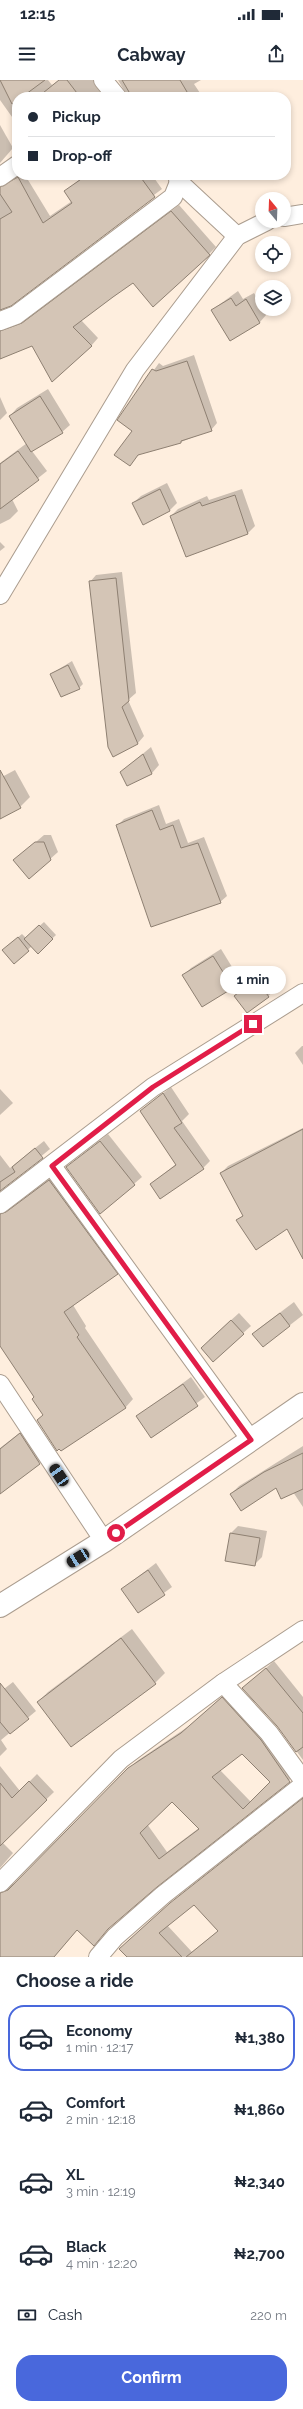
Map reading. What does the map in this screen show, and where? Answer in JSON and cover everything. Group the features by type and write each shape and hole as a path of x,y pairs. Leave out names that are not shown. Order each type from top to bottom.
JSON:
{"street":[{"path":"0,177 12,169"},
{"path":"0,321 16,315 173,197 178,180"},
{"path":"179,180 237,236"},
{"path":"291,216 303,214"},
{"path":"0,595 135,370 237,236 255,227"},
{"path":"0,1204 52,1166 153,1087 303,993"},
{"path":"52,1166 251,1440"},
{"path":"0,1384 104,1541"},
{"path":"0,1606 104,1541 303,1404"},
{"path":"0,1883 122,1760 224,1682 303,1630"},
{"path":"224,1682 269,1733 303,1780"},
{"path":"98,1957 115,1937 163,1895 303,1784"}],"building":[{"path":"0,80 45,80 29,92 12,92 12,104"},
{"path":"59,80 67,80 76,92 44,92"},
{"path":"122,80 180,80 187,92 129,92"},
{"path":"13,180 20,180 43,223 72,203 64,191 80,180 143,180 155,197 11,306 0,310 0,219 12,212 0,194 0,187"},
{"path":"171,211 210,255 153,307 133,283 113,297 73,327 92,346 52,382 32,346 0,359 0,331 22,323"},
{"path":"231,298 236,306 246,299 260,323 230,341 211,310"},
{"path":"187,361 212,431 181,441 181,443 138,455 130,466 114,455 132,431 117,420 152,369 156,371"},
{"path":"40,396 63,433 31,452 9,416"},
{"path":"18,451 39,480 0,509 0,464"},
{"path":"160,489 170,511 143,525 132,503"},
{"path":"235,495 248,534 186,557 170,516 200,502 202,506"},
{"path":"116,578 129,701 122,707 138,744 113,757 108,747 89,581"},
{"path":"68,665 80,689 61,697 50,674"},
{"path":"143,754 152,774 127,786 120,772"},
{"path":"0,770 21,808 0,819"},
{"path":"152,810 160,830 173,825 181,848 198,843 221,903 151,927 116,825"},
{"path":"35,842 44,842 51,860 29,879 13,860"},
{"path":"39,925 53,939 38,954 24,939"},
{"path":"18,937 29,951 14,964 2,950"},
{"path":"213,956 233,988 202,1007 182,975"},
{"path":"256,979 269,997 247,1013 234,996"},
{"path":"163,1093 182,1123 174,1128 204,1169 160,1199 150,1184 176,1165 140,1111"},
{"path":"303,1129 303,1259 287,1229 256,1250 236,1220 243,1216 220,1173"},
{"path":"100,1141 135,1185 100,1214 66,1167"},
{"path":"35,1148 43,1158 0,1191 0,1182 15,1172 12,1167"},
{"path":"49,1180 118,1274 64,1312 79,1335 77,1337 126,1408 61,1451 59,1449 57,1451 37,1420 43,1415 32,1399 34,1397 0,1346 0,1214 6,1212"},
{"path":"280,1313 290,1326 263,1347 252,1334"},
{"path":"231,1320 244,1334 213,1362 201,1348"},
{"path":"183,1384 198,1406 151,1438 136,1416"},
{"path":"20,1433 40,1464 0,1494 0,1449"},
{"path":"303,1453 303,1489 281,1499 276,1488 241,1511 230,1494 264,1472"},
{"path":"230,1533 260,1538 255,1566 225,1561"},
{"path":"148,1570 165,1595 138,1613 121,1589"},
{"path":"121,1638 156,1684 71,1747 37,1702"},
{"path":"266,1668 303,1713 303,1747 296,1752 277,1726 242,1688"},
{"path":"0,1683 29,1719 10,1734 0,1722"},
{"path":"222,1697 261,1740 290,1782 157,1887 108,1929 94,1946 77,1930 54,1957 0,1957 0,1893 8,1890 128,1768 181,1733","holes":["242,1754 270,1782 243,1809 212,1777","172,1802 199,1829 159,1859 140,1833"]},
{"path":"29,1781 47,1800 0,1846 0,1783 12,1798"},
{"path":"303,1798 303,1957 186,1957 218,1931 194,1905 159,1933 182,1957 127,1957 119,1949 170,1903"}],"route":[{"path":"116,1533 251,1440 52,1166 153,1087 253,1024"}]}
